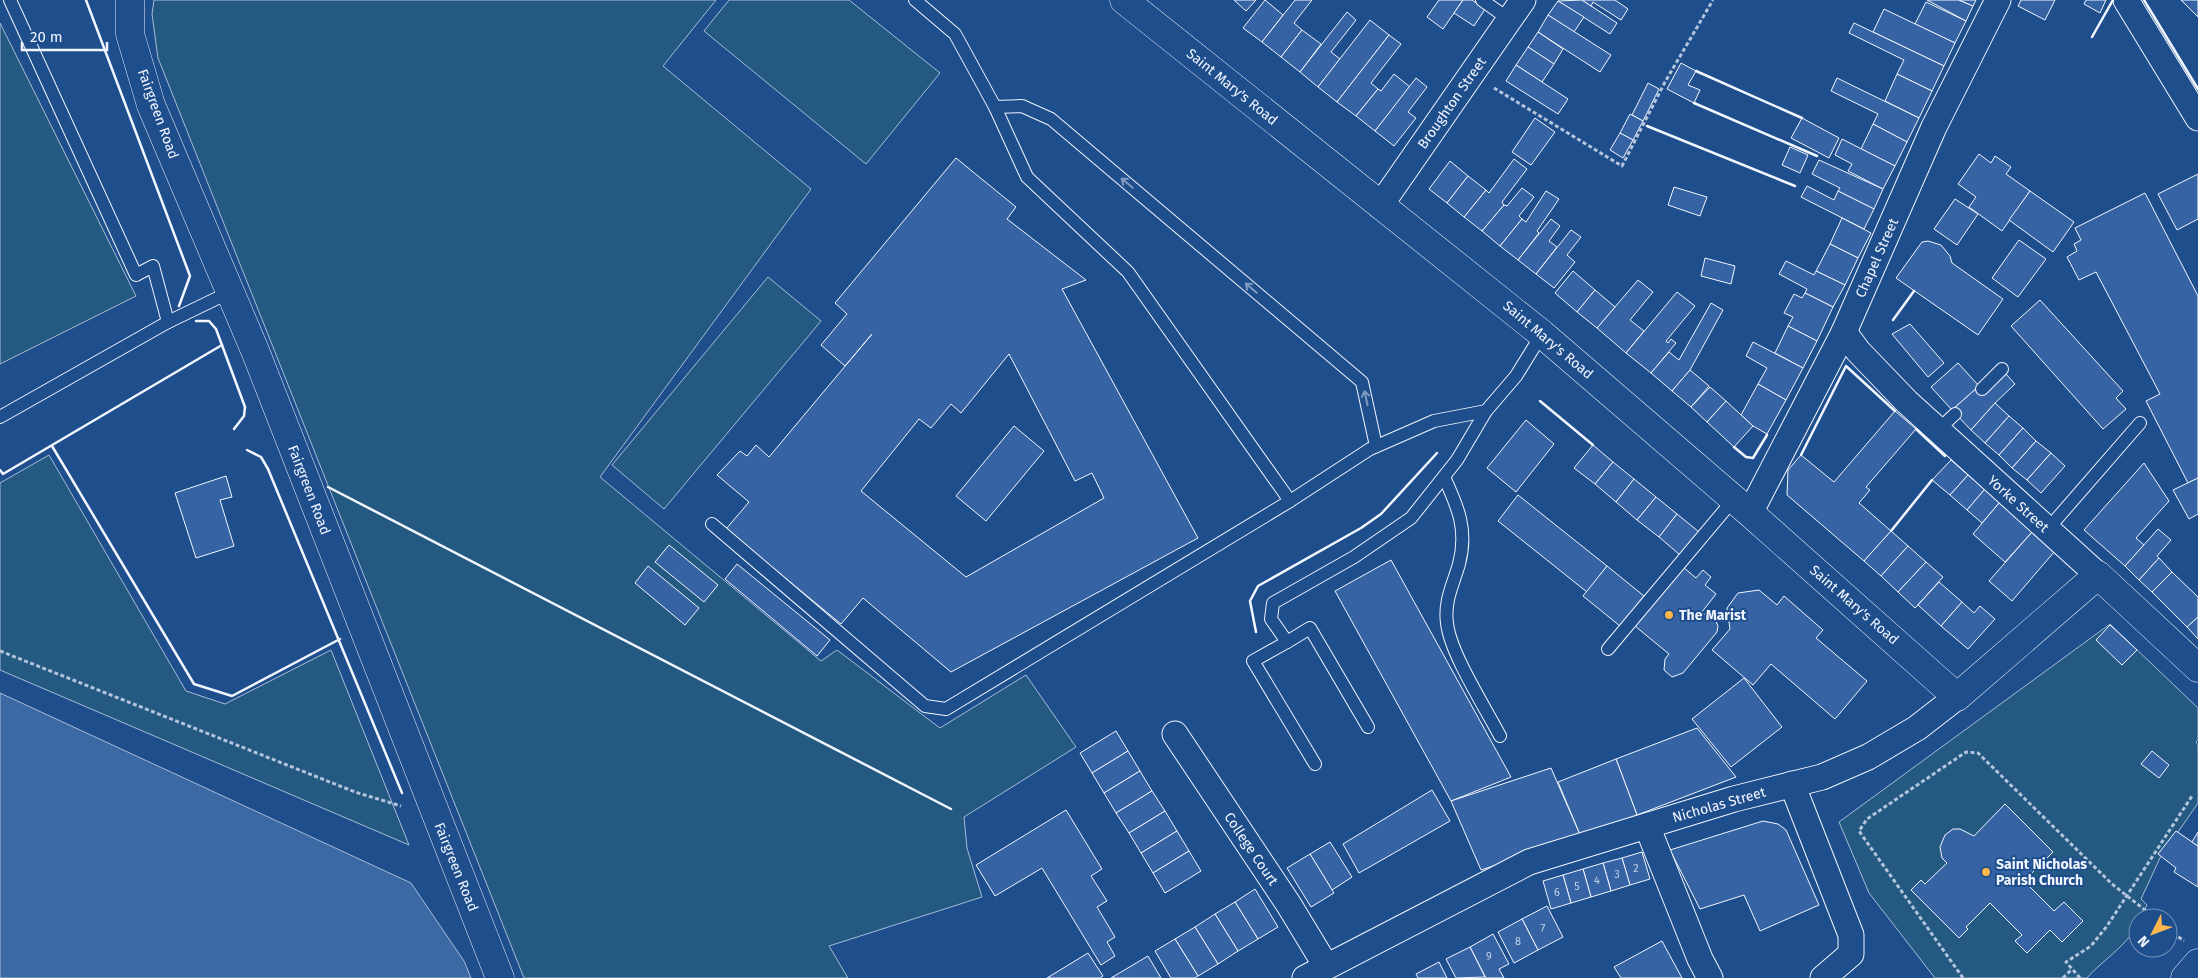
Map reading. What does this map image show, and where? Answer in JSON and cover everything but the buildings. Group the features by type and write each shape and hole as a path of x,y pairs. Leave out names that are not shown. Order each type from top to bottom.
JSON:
{"street":[{"name":"Fairgreen Road","path":"130,0 130,34 151,105 230,292 500,978"},
{"name":"Saint Mary's Road","path":"1124,0 1542,334 1742,506 1957,697"},
{"name":"Chapel Street","path":"1742,506 1844,332 1934,127 1998,0"},
{"path":"2126,0 2198,118"},
{"name":"Broughton Street","path":"1380,206 1516,10"},
{"name":"Yorke Street","path":"1844,332 1888,383 1938,431 2198,668"},
{"name":"Nicholas Street","path":"1305,978 1528,862 1734,799 1822,777 1868,757 1917,728 1957,697 2098,575"},
{"name":"College Court","path":"1175,734 1326,966"},
{"path":"1792,784 1851,935 1851,954 1823,978"},
{"path":"1646,826 1700,959 1710,978"},
{"path":"2185,978 2198,963"}],"lane":[{"path":"10,0 136,275 153,266 168,322"},
{"path":"915,0 955,34 995,107 1028,177 1128,272 1290,501"},
{"path":"1482,0 1516,10"},
{"path":"995,107 1022,106 1051,119 1362,382 1376,446"},
{"path":"0,417 168,322 230,292"},
{"path":"1287,642 1272,619 1273,603 1354,557 1412,518 1457,460 1486,411 1516,376 1542,334"},
{"path":"1982,389 2002,369"},
{"path":"712,524 926,706 946,709 1290,501 1376,446 1434,421 1486,411"},
{"path":"1938,431 1956,414"},
{"path":"2047,530 2140,423"},
{"path":"1444,476 1460,512 1463,541 1459,563 1446,602 1448,633 1450,642 1500,736"},
{"path":"1608,649 1742,506"},
{"path":"1315,764 1252,661 1310,628 1368,728"}],"path":[{"path":"1491,86 1622,166 1664,82 1712,0"},
{"path":"0,651 355,792 400,805 406,809"},
{"path":"1963,978 1859,831 1867,819 1966,752 1978,753 2126,895 2142,908"},
{"path":"2080,978 2066,962 2092,946 2192,796"},
{"path":"2063,978 2072,969"}],"shaded area":[{"path":"154,0 716,0 663,66 811,189 600,477 821,661 837,650 940,728 1026,675 1076,747 964,817 967,848 982,897 829,946 848,978 524,978 158,58 152,14"},
{"path":"729,0 849,0 940,73 866,164 704,31"},
{"path":"0,23 136,296 0,364"},
{"path":"768,277 821,321 664,509 612,465"},
{"path":"49,455 186,691 225,704 331,650 409,845 0,670 0,483"},
{"path":"2110,624 2198,708 2198,740 2196,742 2198,745 2198,803 2160,858 2141,899 2147,905 2146,908 2128,908 2128,938 2087,978 1935,978 1869,893 1839,822"},
{"path":"0,693 411,883 464,961 471,978 0,978"}],"wall":[{"path":"86,0 190,276 179,306"},
{"path":"2092,37 2113,0"},
{"path":"2144,0 2198,89"},
{"path":"1696,71 1802,118"},
{"path":"1694,103 1817,156"},
{"path":"1647,126 1795,186"},
{"path":"1893,320 1914,291"},
{"path":"196,321 209,321 216,329 245,407 244,416 234,429"},
{"path":"0,470 3,474 222,345"},
{"path":"1801,455 1846,366 1895,411"},
{"path":"1540,401 1593,445"},
{"path":"1916,429 1945,456"},
{"path":"1734,447 1746,457 1753,458 1767,435"},
{"path":"52,446 194,684 232,696 340,639"},
{"path":"247,450 261,457 268,469 402,793"},
{"path":"1256,632 1250,601 1258,586 1361,528 1381,514 1437,453"},
{"path":"1891,531 1932,480"},
{"path":"328,487 951,809"}],"place":[{"name":"The Marist","path":"1669,615"},
{"name":"Saint Nicholas Parish Church","path":"1986,872"}]}
